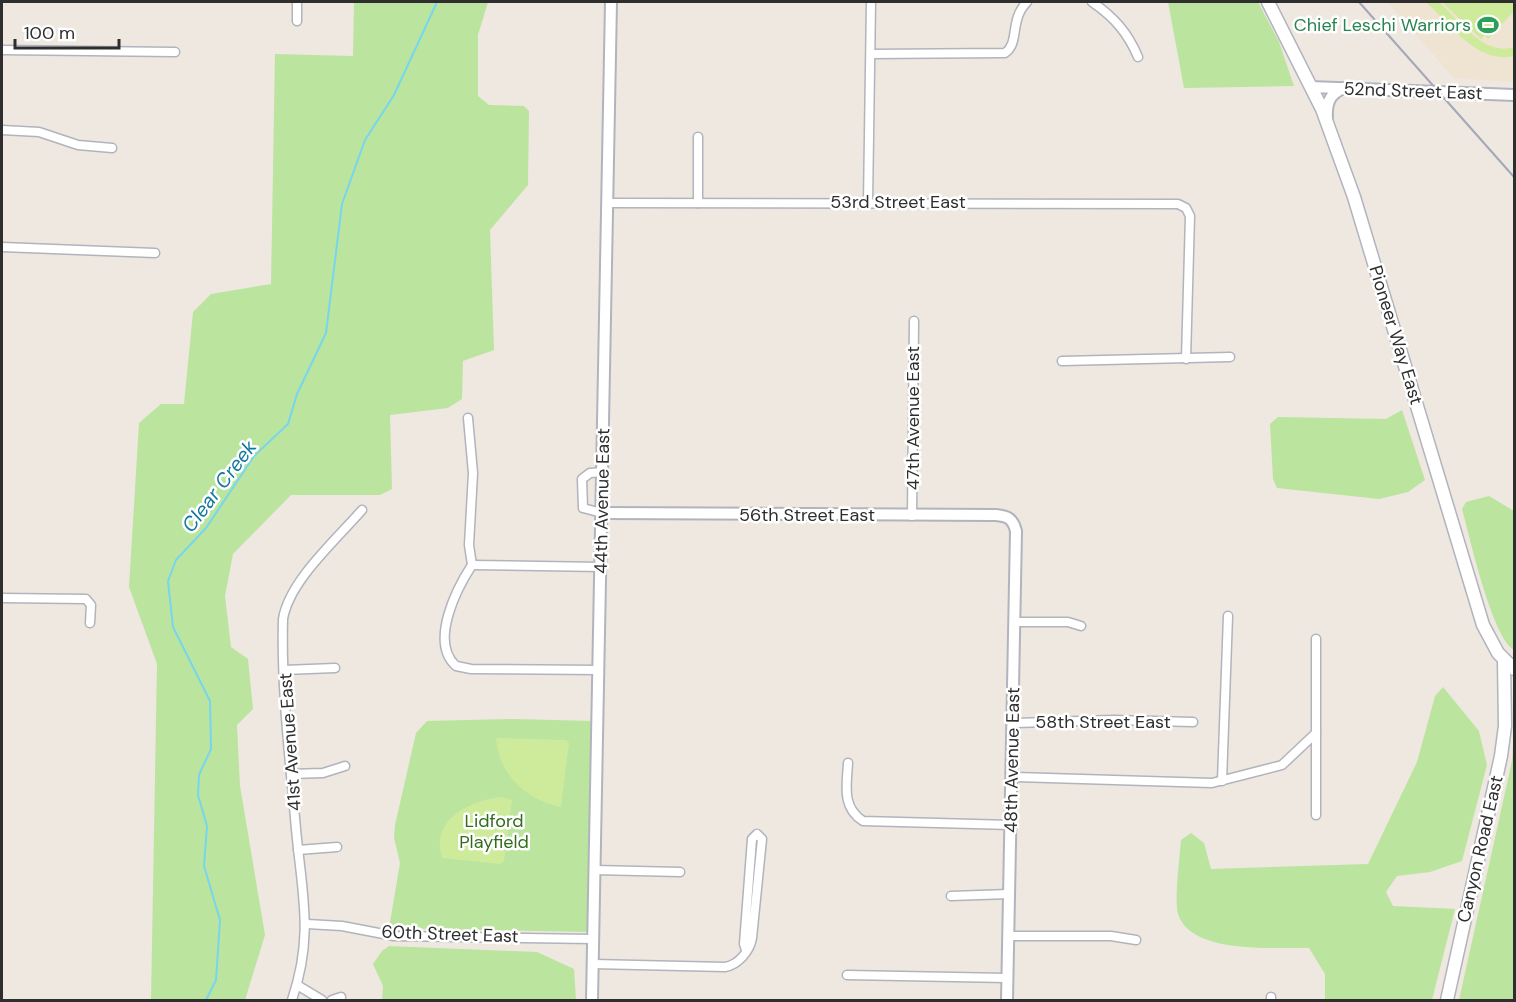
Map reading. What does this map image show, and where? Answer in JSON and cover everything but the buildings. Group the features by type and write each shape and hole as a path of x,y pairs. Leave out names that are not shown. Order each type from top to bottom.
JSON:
{"main road":[{"name":"Pioneer Way East","path":"1268,2 1328,124 1354,197 1484,625 1490,641 1504,661 1515,669"},
{"name":"Canyon Road East","path":"1447,1000 1501,756 1505,726 1504,661"}],"street":[{"path":"297,2 297,21"},
{"name":"44th Avenue East","path":"592,1000 611,2"},
{"path":"868,203 871,2"},
{"path":"871,54 1005,53 1013,44 1017,14 1027,2"},
{"path":"1092,2 1120,26 1130,38 1138,57"},
{"path":"2,50 175,52"},
{"name":"52nd Street East","path":"1311,87 1515,95"},
{"path":"1328,124 1329,100 1334,93 1345,88"},
{"path":"2,130 39,132 78,145 112,148"},
{"path":"698,137 698,203"},
{"name":"53rd Street East","path":"608,203 1178,204 1186,208 1190,216 1186,359"},
{"path":"2,248 155,253"},
{"name":"47th Avenue East","path":"912,516 914,321"},
{"path":"1062,361 1230,357"},
{"path":"468,418 473,473 469,545 472,565 459,585 448,617 447,650 452,662 460,668 471,669 599,670"},
{"path":"602,513 582,506 582,479 590,473 603,472"},
{"name":"41st Avenue East","path":"292,1000 304,951 307,924 291,774 283,619 287,601 362,510"},
{"name":"56th Street East","path":"602,513 996,515 1005,516 1011,520"},
{"name":"48th Avenue East","path":"1006,1000 1016,531 1011,520"},
{"path":"472,565 601,567"},
{"path":"2,598 86,599 91,605 90,623"},
{"path":"1222,781 1228,616"},
{"path":"1015,622 1068,622 1081,626"},
{"path":"1316,639 1316,815"},
{"path":"284,670 335,668"},
{"name":"58th Street East","path":"1013,723 1113,720 1192,722"},
{"path":"1012,777 1197,783 1222,781 1282,765 1316,733"},
{"path":"848,763 847,800 855,815 865,822 1011,825"},
{"path":"291,774 323,773 345,766"},
{"path":"592,964 725,967 736,963 750,948 753,930 762,839 757,834 752,839 744,944 746,950"},
{"path":"298,850 338,847"},
{"path":"594,870 680,872"},
{"path":"951,896 1009,894"},
{"name":"60th Street East","path":"307,924 342,926 394,936 593,939"},
{"path":"1008,936 1112,936 1136,940"},
{"path":"847,975 1007,978"},
{"path":"297,985 322,1000"}],"shaded area":[{"path":"1388,2 1514,2 1514,82 1454,78"}],"green space":[{"path":"354,2 488,2 478,35 478,96 489,105 524,106 529,111 528,185 490,230 494,350 463,361 462,399 448,408 390,415 392,489 380,495 291,495 233,554 225,596 231,647 248,659 253,709 237,725 240,786 265,935 245,1000 151,1000 157,664 129,587 139,423 161,404 184,404 193,312 211,294 271,284 275,54 353,56"},
{"path":"1168,2 1258,2 1279,42 1294,86 1184,88"},
{"path":"1426,2 1439,2 1482,42 1503,49 1514,47 1514,56 1501,57 1477,49"},
{"name":"Chief Leschi Warriors","path":"1442,2 1514,2 1514,11 1488,39 1485,35 1481,39"},
{"path":"1402,410 1425,480 1408,492 1379,499 1277,488 1273,479 1270,424 1278,417 1386,419"},
{"path":"1489,496 1514,511 1514,650 1498,627 1490,607 1462,509 1466,502"},
{"path":"1443,687 1479,731 1487,765 1462,861 1430,872 1397,876 1386,892 1393,906 1455,909 1432,1000 1325,1000 1325,974 1309,948 1256,948 1216,943 1199,936 1186,927 1178,914 1177,889 1181,840 1191,833 1204,843 1211,869 1368,864 1417,762 1435,696"},
{"name":"Lidford Playfield","path":"513,719 593,721 589,932 389,928 400,863 394,838 395,825 416,733 427,721"},
{"path":"1514,729 1514,1000 1459,1000 1512,761"},
{"path":"496,738 566,740 569,743 561,807 536,798 516,784 502,763"},
{"path":"501,797 512,800 504,861 500,864 442,858 440,844 442,833 455,814 477,803"},
{"path":"389,946 537,952 574,969 576,1000 382,1000 383,986 373,964 382,951"}],"waterway":[{"name":"Clear Creek","path":"206,1000 216,980 220,920 204,866 207,826 198,795 199,775 211,749 210,701 173,627 168,581 176,560 206,528 254,456 288,424 297,394 326,333 342,204 365,140 394,95 437,2"}],"railway":[{"path":"1359,2 1514,177"}],"place":[{"name":"Chief Leschi Warriors","path":"1488,25"}]}
